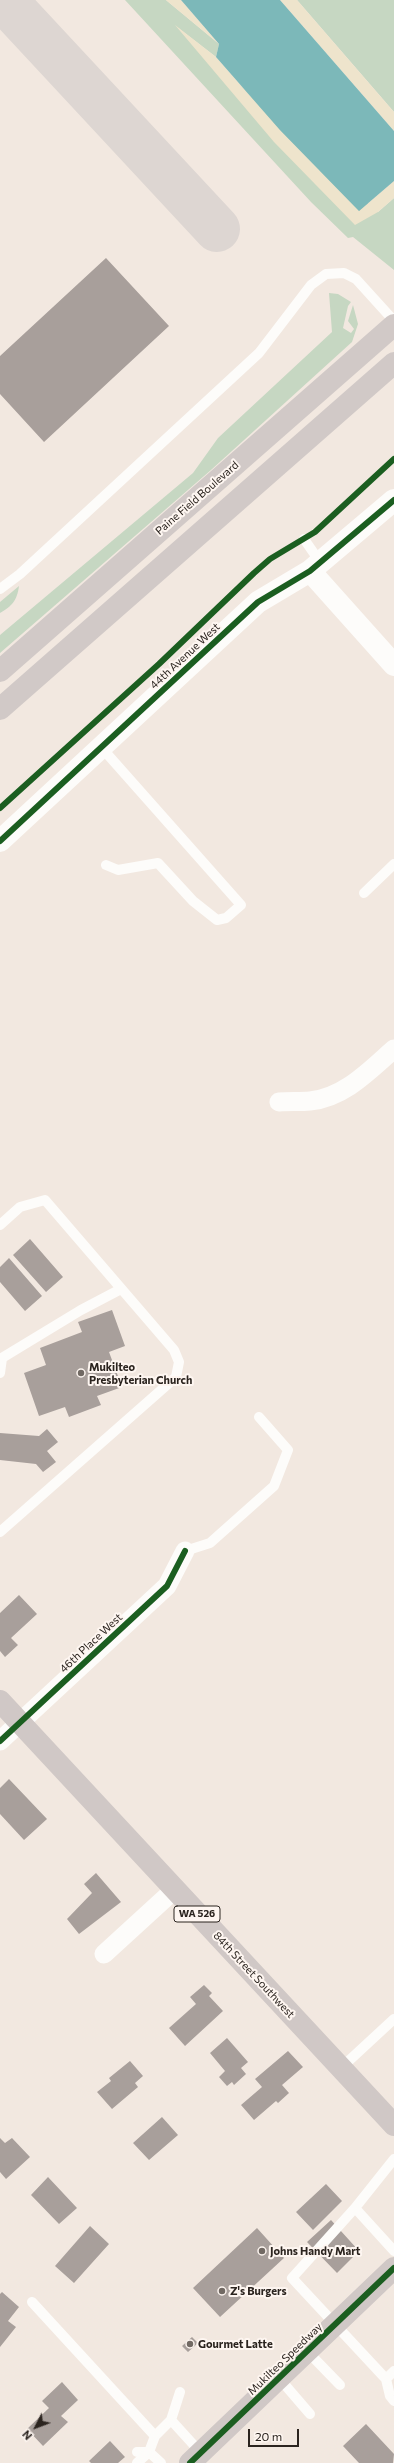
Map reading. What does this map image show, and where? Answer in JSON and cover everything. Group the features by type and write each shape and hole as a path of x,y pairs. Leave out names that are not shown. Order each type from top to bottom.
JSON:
{"highway":[{"name":"Paine Field Boulevard","path":"0,671 394,325"},
{"path":"0,709 394,363"}],"main road":[{"name":"84th Street Southwest","path":"0,1700 174,1890 394,2125"},
{"name":"Mukilteo Speedway","path":"195,2458 394,2268"}],"street":[{"name":"44th Avenue West","path":"0,841 258,602 315,567 394,500"},
{"path":"315,567 394,665"},
{"path":"279,1102 312,1101 332,1095 363,1077 394,1049"},
{"name":"46th Place West","path":"0,1741 167,1586 185,1551"},
{"path":"104,1954 174,1890"}],"lane":[{"path":"0,589 20,574 259,353 311,285 326,274 344,273 356,279 394,321"},
{"path":"304,539 315,567"},
{"path":"101,747 241,905 226,918 216,920 193,901 158,863 118,870 106,865"},
{"path":"364,894 394,864"},
{"path":"0,1225 20,1207 45,1200 174,1350 179,1362 176,1377 0,1532"},
{"path":"0,1373 2,1358 81,1310 122,1289"},
{"path":"185,1551 210,1543 274,1486 280,1476 288,1450 259,1418"},
{"path":"341,2068 394,2019"},
{"path":"394,2160 355,2208 292,2278 386,2379 390,2396 394,2401"},
{"path":"355,2208 394,2251"},
{"path":"32,2302 155,2436"},
{"path":"308,2351 340,2385"},
{"path":"386,2379 394,2371"},
{"path":"279,2378 310,2414"},
{"path":"137,2463 149,2452 155,2436 171,2420 180,2392"},
{"path":"171,2420 195,2458"},
{"path":"137,2452 149,2452 161,2463"}],"green space":[{"path":"125,0 166,0 219,44 216,57 177,27 378,212 394,198 394,270 353,237 348,238 311,202"},
{"path":"297,0 394,0 394,112"},
{"path":"329,293 338,294 351,302 348,306 343,328 351,333 354,329 348,321 353,305 358,324 352,342 211,470 0,653 0,635 193,473 218,438 332,332"},
{"path":"19,586 17,596 13,602 8,608 0,613 0,602"}],"sand":[{"path":"166,0 181,0 219,44 167,1"},
{"path":"280,0 297,0 394,112 394,131"},
{"path":"175,25 216,57 280,130 359,211 394,181 394,198 378,212 355,225 274,142"}],"water":[{"path":"181,0 280,0 394,131 394,181 359,211 280,130 216,57 219,44"}],"building":[{"path":"106,258 169,326 44,442 0,394 0,356"},
{"path":"30,1239 63,1277 46,1292 13,1255"},
{"path":"9,1258 42,1296 25,1311 0,1282 0,1267"},
{"path":"112,1310 125,1346 109,1352 122,1387 97,1396 101,1405 69,1417 65,1407 39,1416 24,1373 46,1365 40,1348 82,1332 78,1322"},
{"path":"47,1429 58,1442 47,1451 56,1462 43,1472 36,1464 0,1460 0,1433 39,1436"},
{"path":"19,1595 37,1614 11,1638 18,1645 5,1657 0,1651 0,1613"},
{"path":"9,1779 47,1819 24,1840 0,1814 0,1788"},
{"path":"96,1873 121,1902 79,1934 67,1919 92,1893 84,1884"},
{"path":"204,1985 212,1993 209,1996 223,2011 185,2046 169,2028 196,2004 190,1997"},
{"path":"227,2038 248,2062 241,2068 246,2074 234,2085 232,2082 227,2086 219,2077 225,2071 210,2053"},
{"path":"288,2051 303,2067 282,2085 289,2093 278,2103 276,2101 254,2120 241,2105 262,2087 255,2079"},
{"path":"130,2061 143,2076 135,2083 138,2087 112,2109 97,2092 111,2081 109,2078"},
{"path":"162,2117 178,2135 149,2160 133,2143"},
{"path":"0,2138 5,2143 12,2138 30,2157 6,2179 0,2172"},
{"path":"48,2177 77,2208 59,2224 31,2195"},
{"path":"326,2184 342,2201 313,2230 296,2212"},
{"path":"331,2220 359,2251 337,2273 307,2242"},
{"path":"90,2226 109,2244 74,2283 55,2266"},
{"path":"257,2228 284,2258 220,2317 193,2288"},
{"path":"2,2292 19,2307 8,2321 16,2327 0,2347 0,2294"},
{"name":"Gourmet Latte","path":"192,2337 198,2343 188,2352 182,2346"},
{"path":"62,2382 78,2400 61,2416 68,2422 43,2446 27,2429 49,2408 42,2401"},
{"path":"366,2424 394,2454 393,2463 359,2463 343,2446"},
{"path":"110,2441 125,2457 118,2463 91,2463 89,2461"}],"taxiway":[{"path":"4,0 217,229"}],"cycle path":[{"path":"0,808 159,664 254,573 270,559 315,532 394,459"},
{"path":"0,841 258,602 310,571 394,500"},
{"path":"0,1741 167,1586 185,1551"},
{"path":"190,2463 394,2268"}],"place":[{"name":"Mukilteo Presbyterian Church","path":"81,1373"},
{"name":"Johns Handy Mart","path":"262,2251"},
{"name":"Z's Burgers","path":"222,2291"},
{"name":"Gourmet Latte","path":"190,2344"}]}
